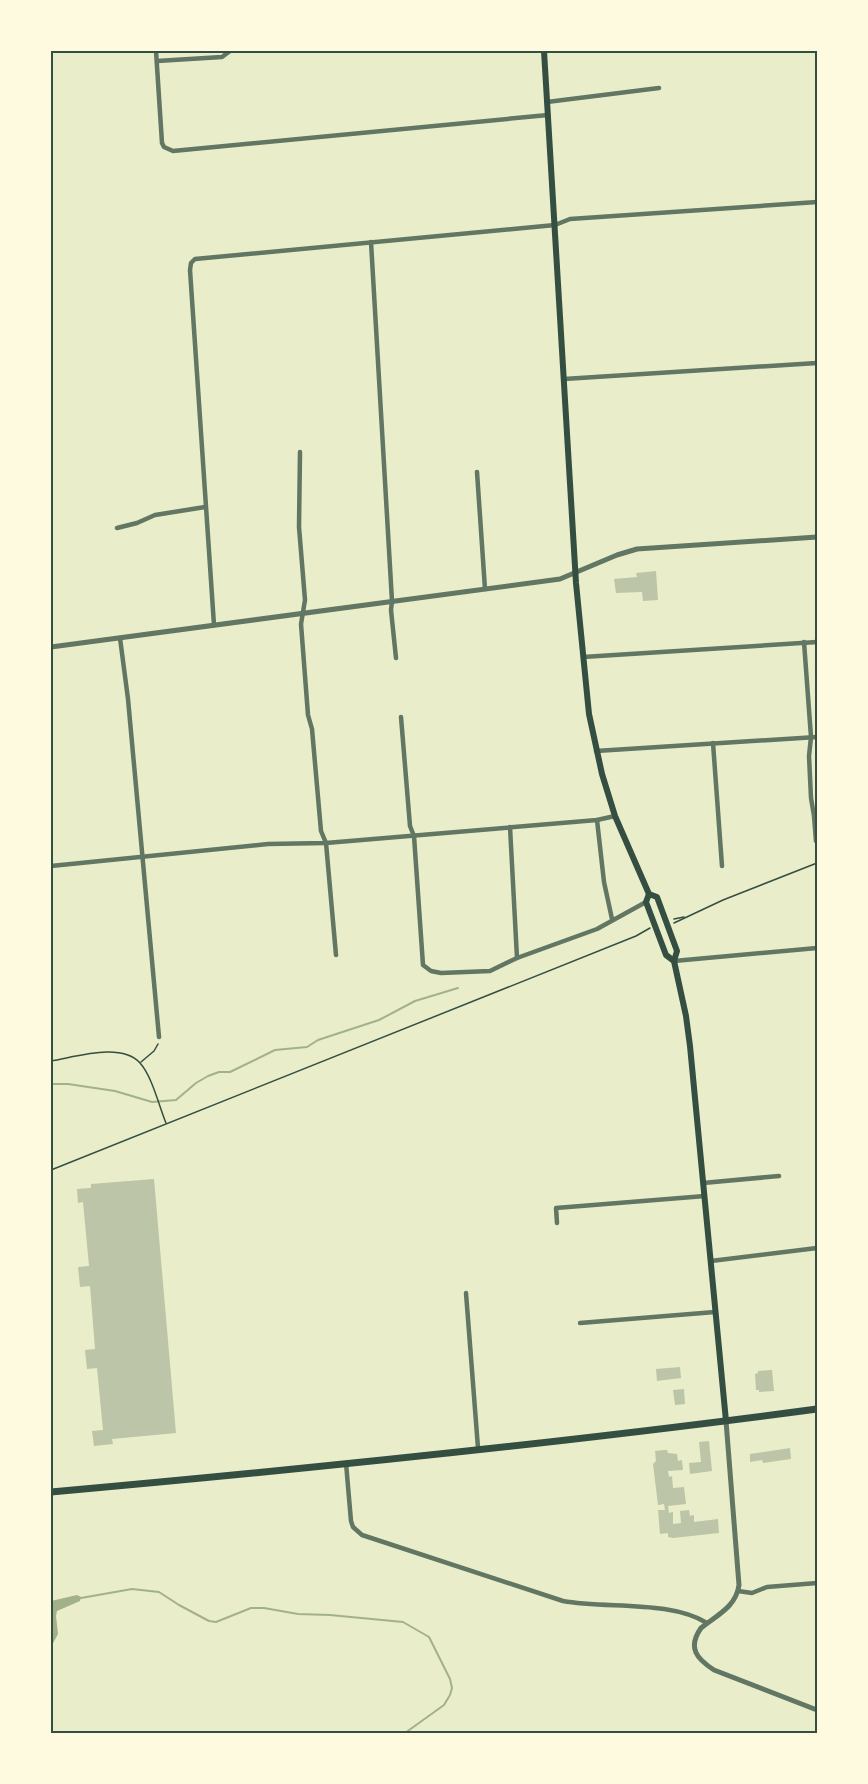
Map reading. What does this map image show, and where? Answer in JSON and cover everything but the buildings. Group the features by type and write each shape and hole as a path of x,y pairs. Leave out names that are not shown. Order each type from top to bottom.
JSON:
{"main road":[{"path":"544,51 576,572 589,714 596,751 615,816 649,894 646,902 666,955 674,961"},
{"path":"649,894 657,897 677,951 674,961 689,1034 726,1421"},
{"path":"51,1492 346,1463 817,1409"}],"street":[{"path":"156,51 162,142 167,149 173,151 548,115"},
{"path":"157,61 222,57 230,51"},
{"path":"547,102 659,88"},
{"path":"214,625 191,262 195,259 555,225 570,219 817,202"},
{"path":"371,242 391,610 396,658"},
{"path":"564,379 817,363"},
{"path":"300,452 299,527 305,600 301,624 308,715 312,729 321,831 326,843 336,955"},
{"path":"477,472 485,589"},
{"path":"117,528 137,523 154,515 205,507"},
{"path":"51,647 560,579 637,549 817,537"},
{"path":"120,638 128,699 159,1038"},
{"path":"804,642 814,737 810,766 816,841"},
{"path":"583,657 817,642"},
{"path":"401,717 410,826 414,836 423,965 431,971 441,973 490,971 517,958 597,929 646,902"},
{"path":"596,751 814,737"},
{"path":"713,743 722,866"},
{"path":"51,866 268,844 326,843 414,836 597,820 615,816"},
{"path":"597,820 604,882 612,919"},
{"path":"510,827 517,958"},
{"path":"674,961 817,948"},
{"path":"703,1183 779,1176"},
{"path":"557,1223 556,1208 705,1196"},
{"path":"711,1261 817,1248"},
{"path":"466,1293 478,1448"},
{"path":"580,1323 716,1312"},
{"path":"726,1421 739,1577 738,1591 732,1604 697,1633 694,1643 697,1655 705,1664 725,1675 817,1710"},
{"path":"346,1463 351,1521 356,1531 362,1535 563,1601 664,1609 689,1614 707,1623"},
{"path":"738,1591 752,1593 767,1587 817,1583"}],"path":[{"path":"674,922 817,862"},
{"path":"673,919 684,917"},
{"path":"51,1170 642,933 649,928"},
{"path":"642,933 651,932"},
{"path":"140,1063 157,1047 159,1038"},
{"path":"51,1060 114,1051 128,1055 140,1063 166,1123"}],"shaded area":[{"path":"77,1595 81,1597 80,1601 57,1611 58,1634 51,1647 51,1601"}],"waterway":[{"path":"51,1084 68,1084 115,1091 152,1102 176,1100 208,1076 219,1072 230,1072 275,1050 307,1047 318,1040 379,1020 415,1001 458,988"},
{"path":"81,1598 132,1589 159,1592 209,1621 216,1622 251,1608 403,1622 429,1637 450,1679 452,1688 444,1705 405,1733"},
{"path":"621,1733 633,1733"}]}
